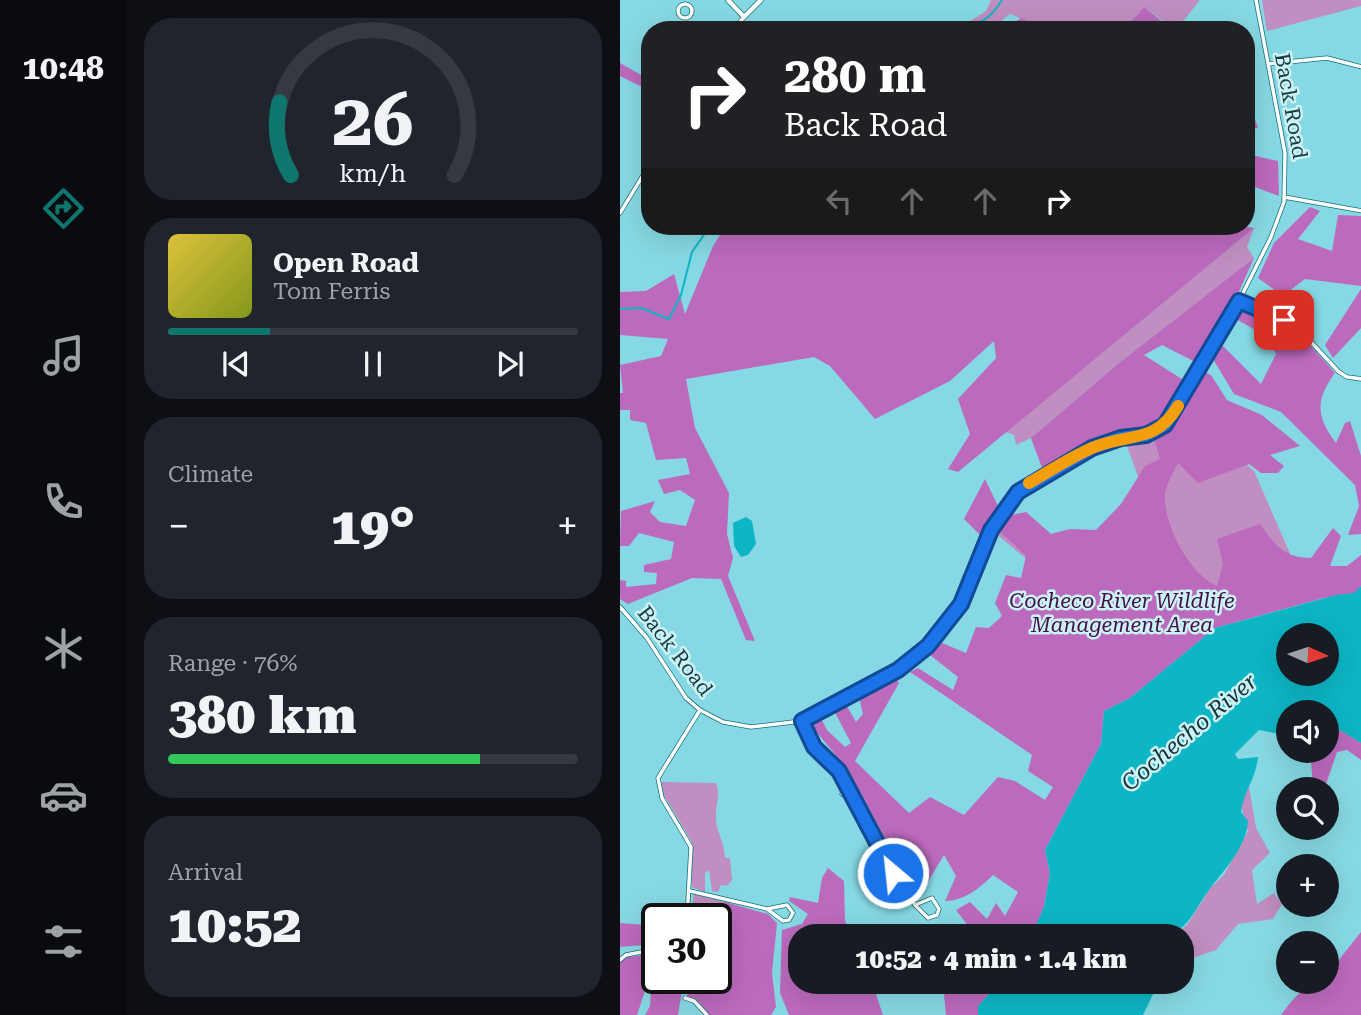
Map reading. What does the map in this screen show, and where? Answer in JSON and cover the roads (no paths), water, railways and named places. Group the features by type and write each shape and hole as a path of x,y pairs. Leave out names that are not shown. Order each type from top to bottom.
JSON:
{"street":[{"path":"728,0 744,17"},
{"path":"741,21 761,0"},
{"name":"Back Road","path":"620,607 654,647 686,698 700,710 723,722 751,727 802,721 898,670 928,646 961,604 991,530 1018,492 1092,448 1121,438 1146,435 1165,425 1239,301 1276,227 1284,197 1285,153 1256,0"},
{"path":"684,2 690,5 692,10 686,18 678,11 684,2"},
{"path":"1268,64 1327,58 1361,67"},
{"path":"620,213 641,179"},
{"path":"1284,197 1361,211"},
{"path":"1239,301 1291,323 1339,372 1361,379"},
{"path":"689,903 691,847 662,798 658,778 700,710"},
{"path":"802,721 814,747 836,766 893,873 915,905 928,918 934,917 939,909 932,898 915,905"},
{"path":"842,794 849,790"},
{"path":"690,891 767,909 783,921 789,920 793,913 787,905 767,909"},
{"path":"620,952 626,955"},
{"path":"620,960 626,955 641,952"},
{"path":"685,998 694,1000 707,1015"}],"water":[{"path":"746,517 752,521 756,544 748,555 741,557 734,546 733,523"},
{"name":"Cochecho River","path":"1361,586 1361,743 1339,730 1339,700 1276,700 1276,733 1259,730 1235,754 1238,759 1258,757 1241,812 1248,821 1243,841 1185,924 1036,924 1044,907 1050,873 1045,850 1101,744 1104,711 1130,698 1215,628 1336,595 1354,593"},
{"path":"989,994 1153,994 1143,1015 978,1015 978,1006"}],"waterway":[{"path":"981,21 992,14 1002,0"},
{"path":"620,309 641,308 669,319 681,295 692,252 704,235"}],"park label":[{"name":"Cocheco River Wildlife Management Area","path":"1122,613"}]}
